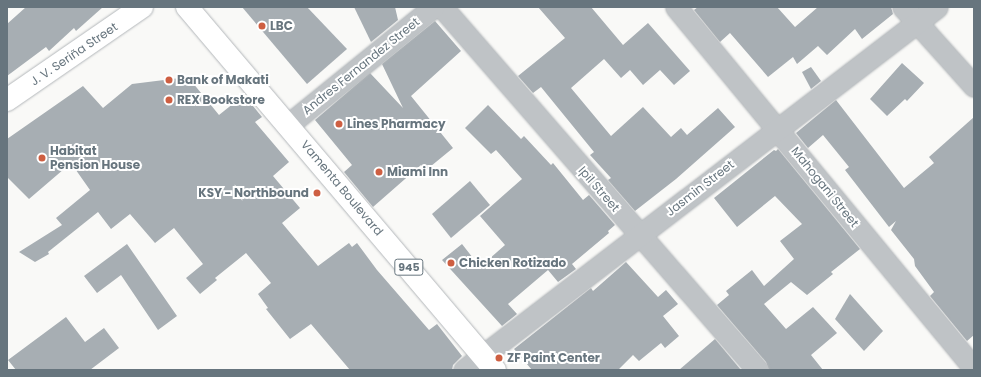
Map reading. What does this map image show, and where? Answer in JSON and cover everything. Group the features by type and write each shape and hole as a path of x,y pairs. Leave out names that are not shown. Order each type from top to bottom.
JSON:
{"main road":[{"name":"J. V. Seriña Street","path":"7,100 142,7"},
{"name":"Vamenta Boulevard","path":"188,7 489,363"}],"street":[{"name":"Andres Fernandez Street","path":"288,125 433,7"},
{"name":"Ipil Street","path":"442,7 757,370"},
{"name":"Mahogani Street","path":"676,7 974,368"},
{"path":"903,7 974,86"},
{"name":"Jasmin Street","path":"464,370 489,363 639,235 936,7"}],"building":[{"path":"26,7 103,7 76,31 74,28 49,51 46,47 7,76 7,24"},
{"path":"242,7 307,7 347,49 307,84"},
{"path":"354,7 395,7 398,20 371,42"},
{"path":"538,7 591,7 623,45 648,23 690,71 674,85 660,70 643,85 630,70 621,78 604,59 571,88 611,136 643,107 671,137 681,128 687,135 718,108 735,127 676,179 635,211 608,180 611,178 590,155 594,152 541,87 533,93 518,76 565,38"},
{"path":"698,7 777,7 795,27 818,7 891,7 893,14 862,39 855,29 827,55 818,46 797,64 793,57 768,77 730,33 720,42 694,10"},
{"path":"435,21 461,51 411,96 453,148 425,171 421,165 373,207 344,172 352,165 315,120 370,73 403,108 382,64"},
{"path":"902,63 924,83 907,101 905,99 887,116 870,99"},
{"path":"811,67 821,81 811,89 802,72"},
{"path":"188,77 219,115 244,95 262,117 255,122 289,162 273,176 300,208 282,223 318,266 349,243 352,247 357,243 377,270 429,330 437,324 462,356 453,365 452,370 350,370 311,324 290,339 266,309 268,308 258,294 271,283 246,253 215,278 217,280 200,294 186,278 203,264 174,228 155,243 130,214 111,229 98,212 48,252 49,254 35,262 19,252 62,225 56,218 90,190 71,163 29,199 7,177 7,139 83,86 103,108 132,84"},
{"path":"836,100 904,188 934,163 929,157 974,117 974,335 967,341 930,296 934,292 915,266 914,259 891,230 896,221 889,227 845,170 849,167 823,135 808,148 796,133"},
{"path":"488,105 521,139 524,136 551,165 553,163 583,200 589,195 615,225 608,231 609,233 572,264 576,269 558,282 548,270 508,304 517,314 502,326 442,260 462,244 480,267 505,245 480,216 522,179 496,150 491,154 465,128"},
{"path":"778,149 860,249 831,272 833,274 807,295 791,282 764,304 786,329 813,307 837,333 811,355 823,370 769,370 766,362 717,305 729,295 726,291 752,270 764,286 794,259 780,241 802,224 775,196 737,227 714,198 774,150 776,151"},
{"path":"470,181 490,205 451,238 432,214"},
{"path":"127,244 177,316 158,330 121,275 97,293 84,276"},
{"path":"626,262 658,297 666,290 678,304 663,316 679,336 665,348 661,343 639,361 633,355 618,370 532,370 514,349 591,288 593,291"},
{"path":"850,294 883,331 864,351 835,319"},
{"path":"66,317 85,342 104,328 119,348 90,370 16,370 8,360"},
{"path":"715,339 741,370 679,370"}],"place":[{"name":"LBC","path":"262,26"},
{"name":"Bank of Makati","path":"169,80"},
{"name":"REX Bookstore","path":"169,100"},
{"name":"Lines Pharmacy","path":"339,124"},
{"name":"Habitat Pension House","path":"42,158"},
{"name":"Miami Inn","path":"379,172"},
{"name":"KSY - Northbound","path":"317,193"},
{"name":"Chicken Rotizado","path":"451,263"},
{"name":"ZF Paint Center","path":"499,358"}]}
